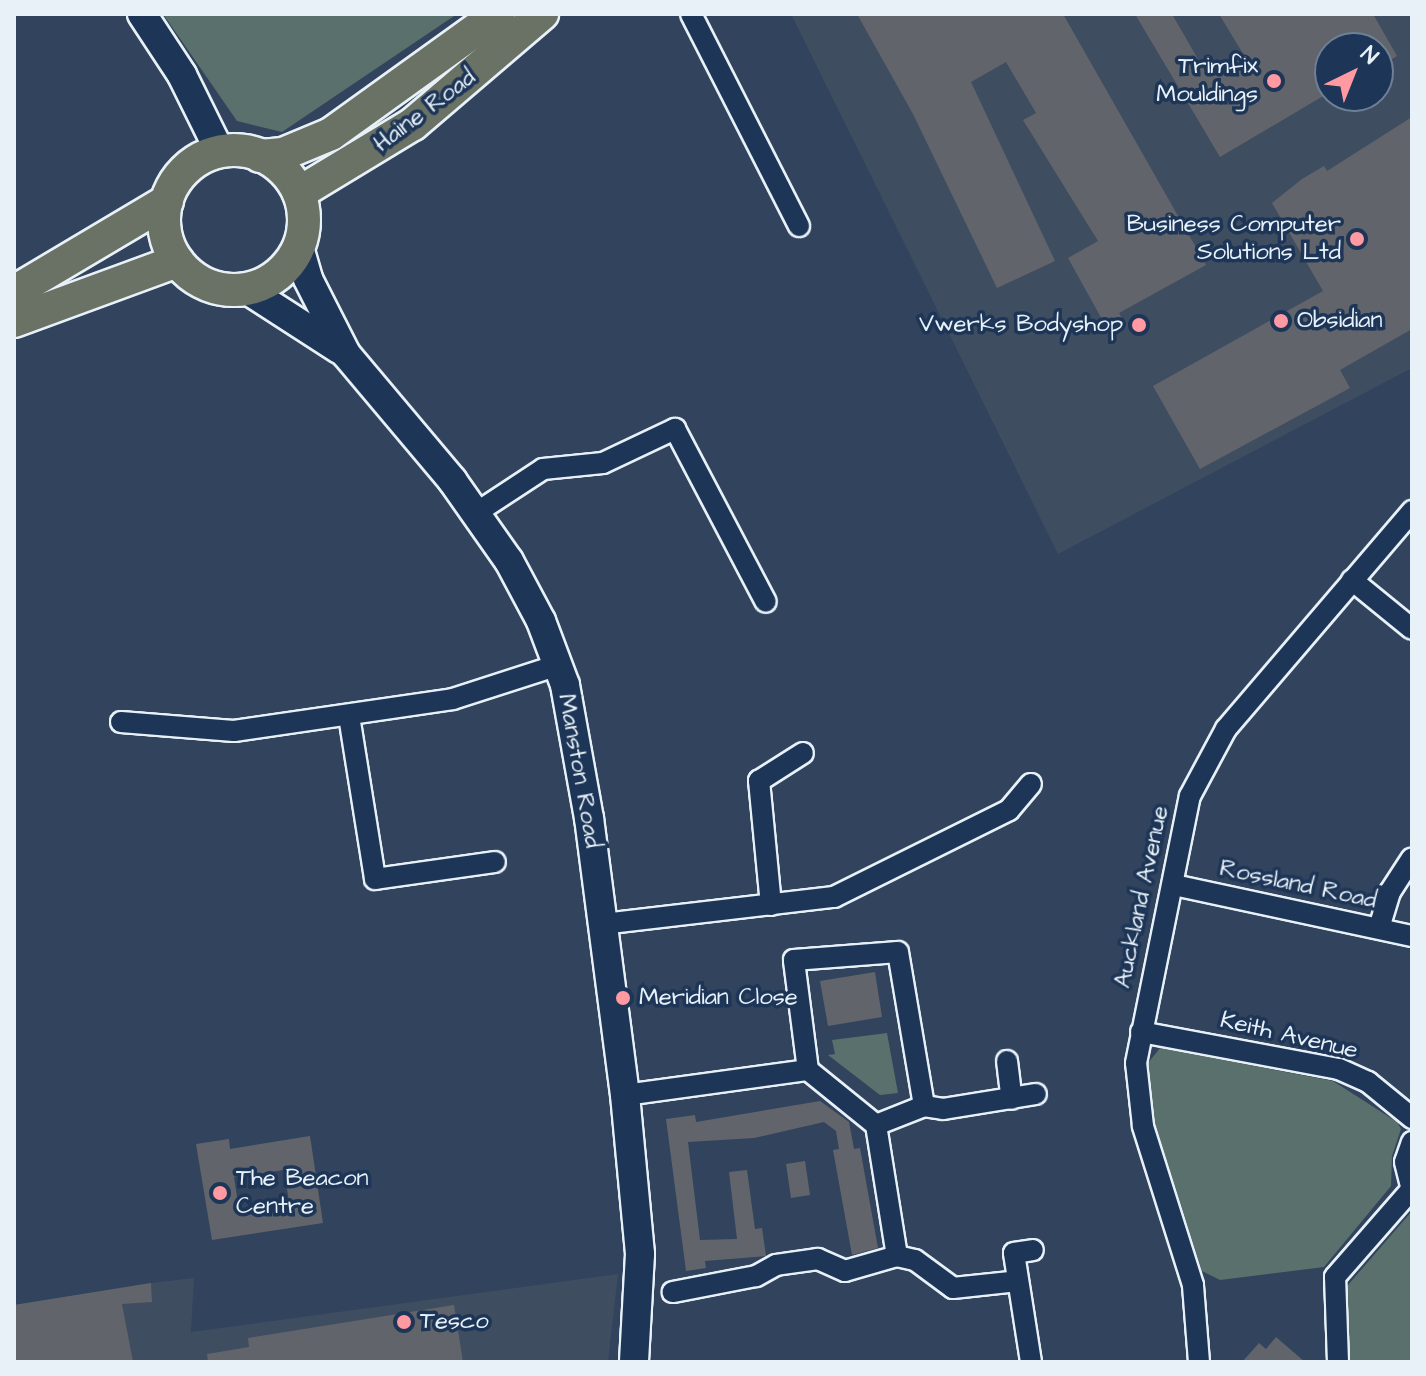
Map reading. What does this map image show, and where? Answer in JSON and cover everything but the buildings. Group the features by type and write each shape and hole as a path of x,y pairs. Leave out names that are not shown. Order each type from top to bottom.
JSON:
{"main road":[{"path":"142,14 190,89 220,152"},
{"name":"Haine Road","path":"260,156 283,154 331,134 498,14"},
{"name":"Haine Road","path":"299,193 413,124 542,14"},
{"path":"220,152 260,156 283,171 299,193 304,220 299,247 283,271 246,289 207,285 177,261 165,232 167,201 186,169 220,152"},
{"path":"14,292 167,201"},
{"name":"Manston Road","path":"299,247 308,279 346,354 476,513 526,591 558,665 603,924 625,1095 640,1254 634,1362"},
{"path":"14,321 177,261"},
{"name":"Manston Road","path":"246,289 346,354"},
{"name":"Manston Road","path":"640,1254 655,1293 651,1362"}],"street":[{"path":"691,14 799,226"},
{"path":"476,513 543,469 603,463 675,429 766,602"},
{"name":"Auckland Avenue","path":"1199,1362 1193,1285 1143,1126 1136,1063 1190,796 1203,764 1226,729 1412,511"},
{"path":"1352,580 1412,629"},
{"path":"121,722 234,731 349,716 453,699 558,665"},
{"path":"349,716 375,879 495,862"},
{"path":"771,905 759,781 803,753"},
{"path":"603,924 834,897 1009,810 1031,784"},
{"path":"1379,928 1390,892 1412,858"},
{"name":"Rossland Road","path":"1174,885 1412,936"},
{"path":"897,1256 876,1125 808,1070 794,960 898,952 924,1106"},
{"name":"Keith Avenue","path":"1141,1032 1339,1069 1368,1082 1412,1118"},
{"path":"1007,1061 1012,1099"},
{"path":"625,1095 808,1070"},
{"path":"876,1125 924,1106 943,1109 1036,1094"},
{"path":"1338,1362 1335,1277 1411,1191 1405,1162 1412,1142"},
{"path":"1031,1362 1014,1253 1033,1250"},
{"path":"673,1292 756,1276 771,1266 818,1259 845,1271 897,1256 915,1260 953,1288 1018,1281"}],"shaded area":[{"path":"791,14 1412,14 1412,368 1058,554"},
{"path":"618,1274 608,1362 14,1362 14,1305 151,1283 194,1278 191,1332"}],"green space":[{"path":"163,14 457,14 282,132 237,121"},
{"path":"887,1033 898,1093 880,1095 828,1055 835,1054 832,1040"},
{"path":"1160,1048 1333,1081 1397,1122 1401,1129 1392,1156 1391,1186 1324,1267 1220,1280 1202,1271 1149,1104 1148,1063"},
{"path":"1412,1211 1412,1362 1347,1362 1343,1298 1348,1285"}],"place":[{"name":"Trimfix Mouldings","path":"1274,81"},
{"name":"Business Computer Solutions Ltd","path":"1357,239"},
{"name":"Obsidian","path":"1281,321"},
{"name":"Vwerks Bodyshop","path":"1139,325"},
{"name":"Meridian Close","path":"623,998"},
{"name":"The Beacon Centre","path":"220,1193"},
{"name":"Tesco","path":"404,1322"}]}
